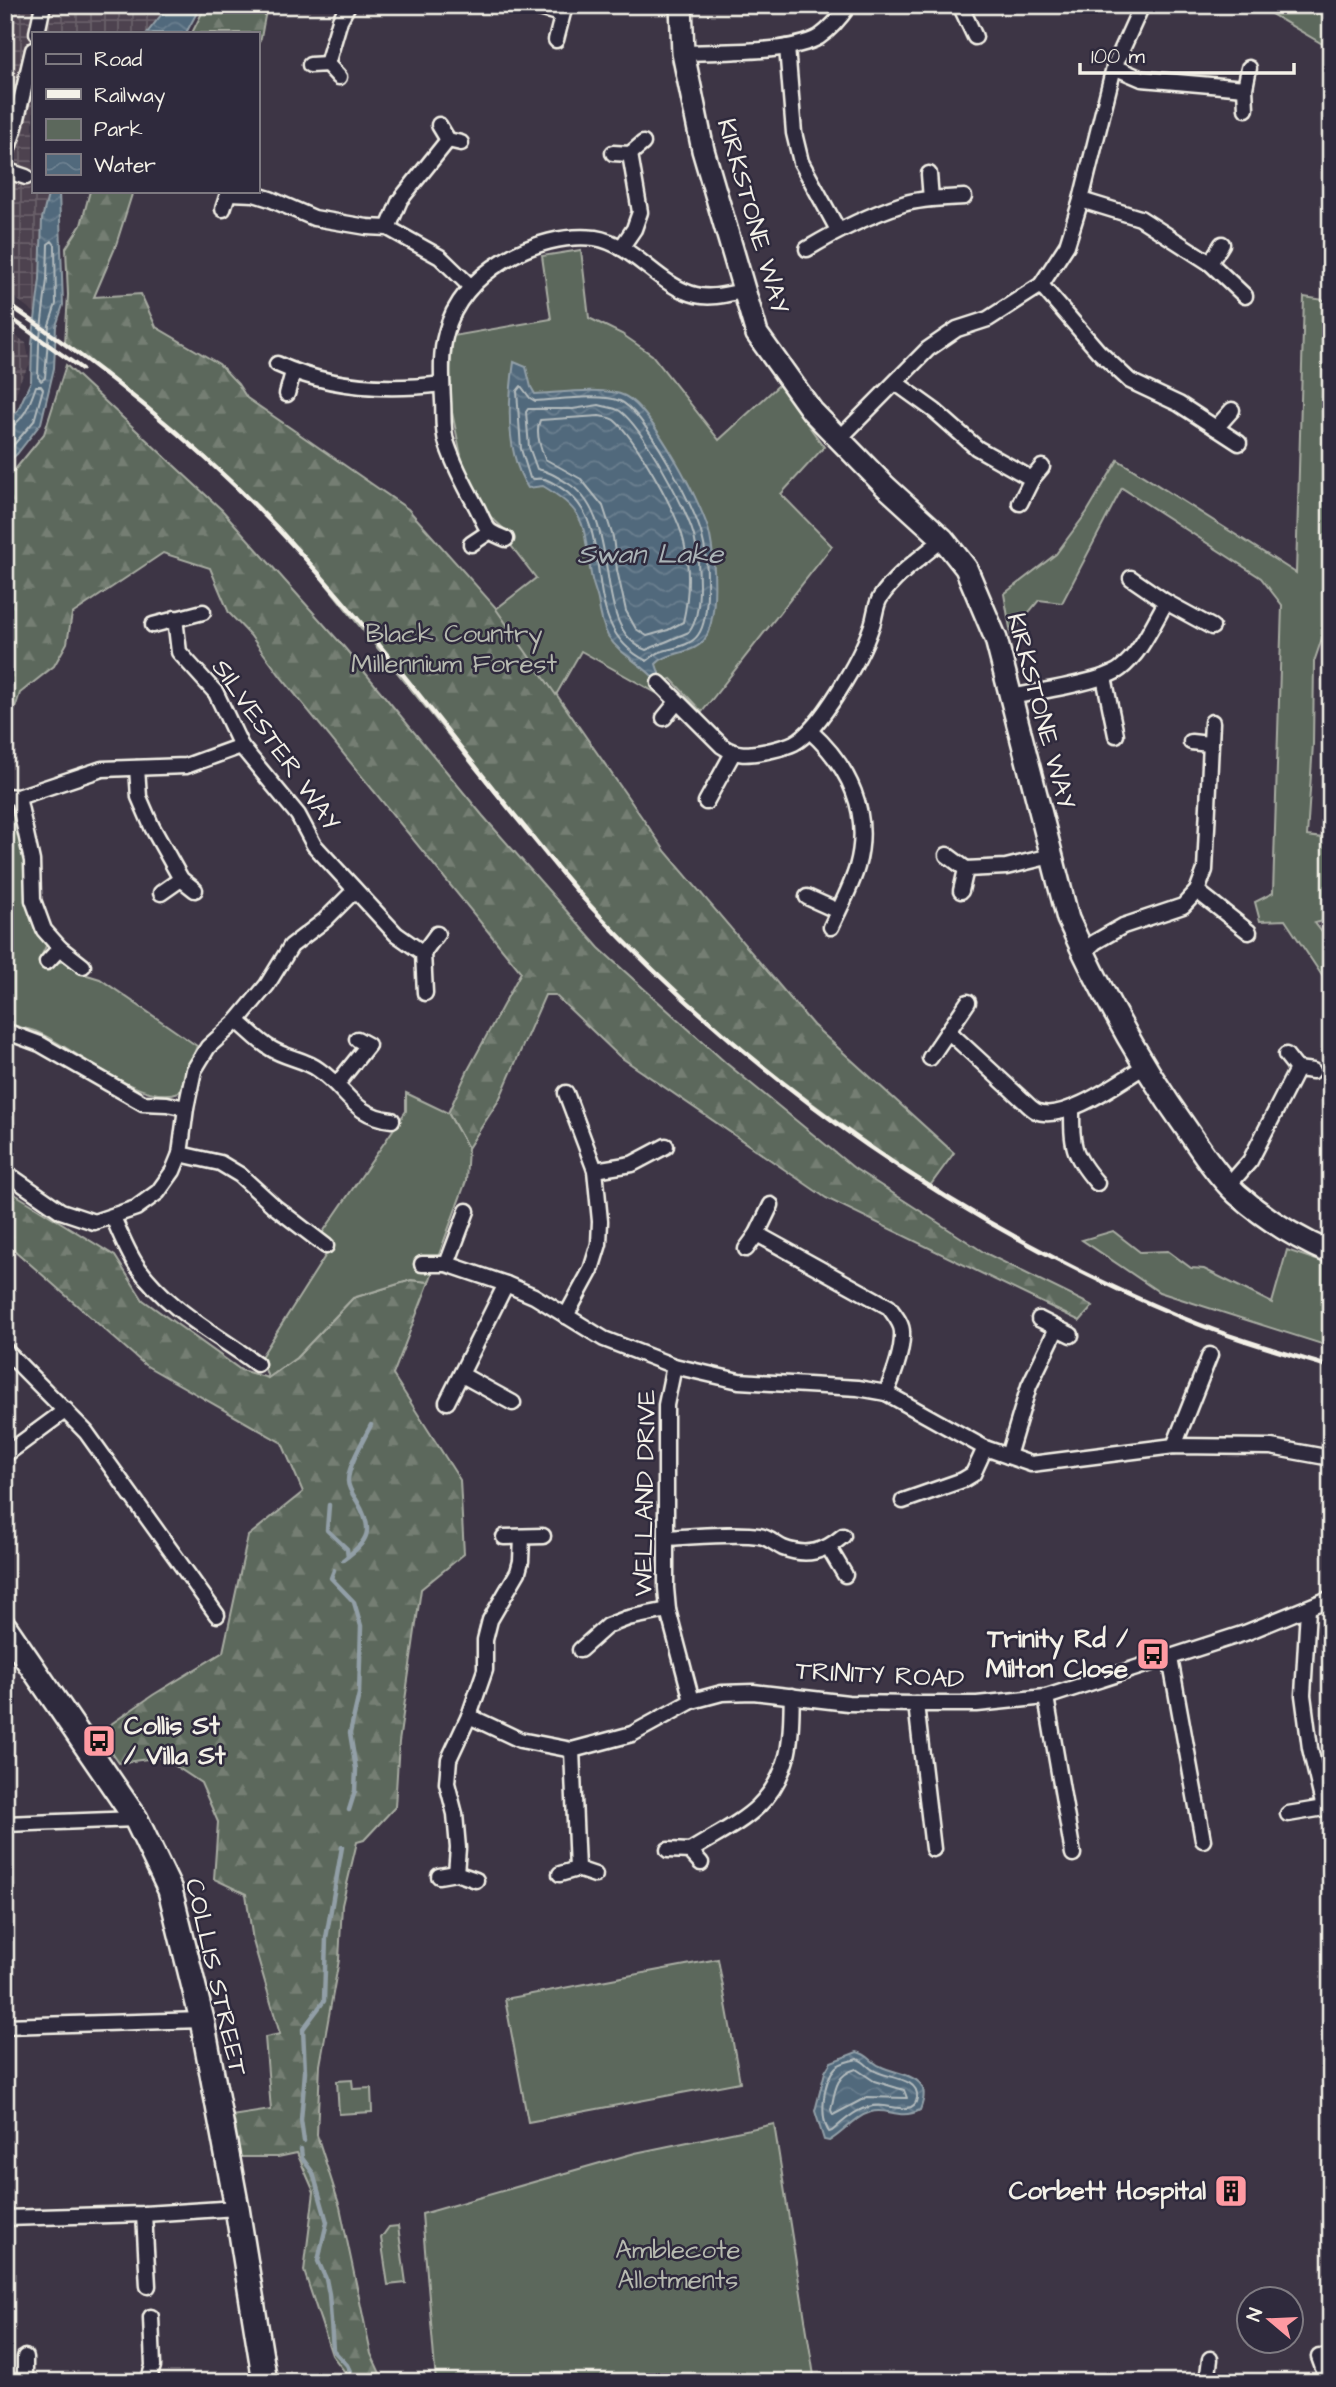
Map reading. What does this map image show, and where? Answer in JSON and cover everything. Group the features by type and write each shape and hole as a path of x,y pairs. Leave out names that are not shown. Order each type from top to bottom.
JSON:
{"main road":[{"name":"COLLIS STREET","path":"5,1627 136,1819 170,1890 202,2020 237,2208 265,2382"}],"street":[{"path":"37,32 43,5"},
{"path":"327,64 340,20 348,5"},
{"name":"KIRKSTONE WAY","path":"681,5 683,53 702,150 757,334 811,411 885,486 943,539 967,568 996,639 1068,919 1083,953 1159,1090 1201,1151 1236,1193 1291,1233 1331,1254"},
{"path":"683,53 787,47 816,38 835,25 849,5"},
{"path":"960,5 975,37"},
{"path":"838,440 928,349 957,329 988,318 1041,285 1067,244 1081,200 1114,67 1142,5"},
{"path":"536,8 563,10 556,40"},
{"path":"787,47 794,133 801,162 838,230"},
{"path":"5,157 16,127 32,55"},
{"path":"310,65 327,64 339,76"},
{"path":"1114,67 1142,79 1244,88"},
{"path":"1246,109 1244,88 1249,68"},
{"path":"388,229 400,200 454,141 439,125"},
{"path":"612,153 629,154 643,143"},
{"path":"621,248 634,229 640,212 629,154"},
{"path":"5,170 26,177"},
{"path":"929,174 931,199"},
{"path":"223,209 230,192 254,194 314,218 388,229 440,257 471,287"},
{"path":"807,249 838,230 904,204 964,197"},
{"path":"1081,200 1140,218 1210,263 1245,296"},
{"path":"506,539 489,532 445,440 442,384 446,332 455,311 471,287 504,259 530,247 568,237 597,239 621,248 651,270 696,295 716,296 743,291"},
{"path":"1210,263 1222,244"},
{"path":"1041,285 1098,351 1130,381 1179,404 1239,443"},
{"path":"277,364 293,372 355,386 383,389 442,384"},
{"path":"287,394 293,372"},
{"path":"896,383 977,448 1032,479"},
{"path":"1216,428 1232,410"},
{"path":"1020,503 1032,479 1042,467"},
{"path":"471,544 489,532"},
{"path":"659,683 733,753 744,755 795,743 810,730 846,678 871,629 878,600 897,578 943,539"},
{"path":"1132,578 1166,602 1212,627"},
{"path":"1011,697 1104,677 1119,670 1132,657 1166,602"},
{"path":"153,625 203,611"},
{"name":"SILVESTER WAY","path":"175,618 180,652 216,693 242,746 298,815 314,845 396,934 423,953"},
{"path":"1104,677 1116,735"},
{"path":"664,718 677,702"},
{"path":"1083,953 1095,942 1123,926 1183,905 1198,891 1205,870 1212,722"},
{"path":"810,730 828,747 844,769 856,796 859,815 861,841 858,864 850,888 831,927"},
{"path":"1191,742 1209,744"},
{"path":"83,966 60,948 44,930 33,900 32,861 12,796 102,769 186,766 242,746"},
{"path":"706,802 733,753"},
{"path":"137,768 139,797 152,827 181,879 195,890"},
{"path":"947,855 966,869 1006,867 1051,856"},
{"path":"961,891 966,869"},
{"path":"161,893 181,879"},
{"path":"7,1173 61,1211 94,1222 136,1208 158,1192 173,1171 180,1154 194,1070 208,1048 237,1021 267,985 291,946 325,920 355,890"},
{"path":"1198,891 1249,932"},
{"path":"807,897 838,911"},
{"path":"425,993 423,953 437,934"},
{"path":"47,962 60,948"},
{"path":"930,1058 968,1002"},
{"path":"237,1021 270,1048 317,1068 337,1084 354,1104 375,1118 392,1120"},
{"path":"5,1031 40,1044 143,1103 186,1108"},
{"path":"948,1031 1036,1111 1056,1114 1072,1108 1145,1066"},
{"path":"337,1084 368,1045 357,1039"},
{"path":"1286,1055 1297,1069 1313,1071"},
{"path":"1229,1185 1250,1161 1297,1069"},
{"path":"566,1093 595,1170 600,1221 600,1244 591,1270 566,1316"},
{"path":"1072,1108 1072,1145 1081,1164 1097,1183"},
{"path":"595,1170 632,1164 666,1146"},
{"path":"180,1154 220,1163 240,1175 275,1207 326,1246"},
{"path":"746,1249 757,1234 771,1205"},
{"path":"447,1264 467,1211"},
{"path":"113,1217 136,1265 173,1306 217,1339 257,1364"},
{"path":"757,1234 889,1307 901,1324 902,1333 894,1376 886,1393"},
{"path":"422,1264 447,1264 506,1284 534,1296 604,1339 674,1366 739,1381 858,1388 886,1393 985,1448 1031,1464 1174,1446 1271,1447 1331,1458"},
{"path":"447,1402 506,1284"},
{"path":"1039,1319 1071,1335"},
{"path":"1009,1456 1029,1386 1058,1328"},
{"path":"5,1350 86,1432 217,1615"},
{"path":"1174,1446 1210,1355"},
{"name":"WELLAND DRIVE","path":"674,1366 666,1405 668,1610 692,1701"},
{"path":"462,1375 513,1403"},
{"path":"5,1455 66,1410"},
{"path":"903,1501 973,1474 985,1448"},
{"path":"666,1538 757,1535 800,1553 813,1553 829,1548 843,1536"},
{"path":"456,1874 458,1848 455,1814 447,1783 449,1759 469,1716 485,1670 485,1640 490,1620 518,1572 522,1536"},
{"path":"504,1537 543,1536"},
{"path":"829,1548 845,1575"},
{"name":"TRINITY ROAD","path":"469,1716 520,1740 572,1749 632,1734 692,1701 722,1693 752,1692 848,1703 916,1704 977,1704 1046,1697 1170,1658 1308,1609 1331,1598"},
{"path":"1288,1814 1324,1808 1310,1748 1303,1695 1308,1609"},
{"path":"580,1650 607,1626 628,1618 668,1610"},
{"path":"1170,1658 1203,1840"},
{"path":"668,1850 690,1851 757,1808 778,1783 788,1754 792,1696"},
{"path":"1046,1697 1073,1854"},
{"path":"916,1704 933,1849"},
{"path":"572,1749 577,1870"},
{"path":"5,1824 136,1819"},
{"path":"690,1851 701,1863"},
{"path":"560,1874 577,1870 595,1875"},
{"path":"439,1876 456,1874 476,1880"},
{"path":"5,2025 202,2020"},
{"path":"5,2218 237,2208"},
{"path":"144,2214 148,2286"},
{"path":"148,2382 153,2366 151,2317"},
{"path":"25,2357 25,2382"},
{"path":"1319,2357 1328,2382"},
{"path":"1207,2382 1210,2359"}],"shaded area":[{"path":"5,5 169,5 148,32 32,32 32,192 49,192 36,314 5,290"},
{"path":"5,328 26,343 30,364 20,381 12,408 5,415"}],"green space":[{"path":"206,5 267,5 259,42 259,32 192,32"},
{"path":"1256,5 1331,5 1331,49"},
{"name":"Black Country Millennium Forest","path":"90,192 133,192 115,248 94,297 141,294 156,327 219,364 247,398 408,509 497,609 666,852 813,1025 954,1153 929,1187 769,1070 693,1007 657,973 588,902 523,827 281,530 177,432 65,343 68,295 66,248 81,225"},
{"path":"581,250 589,318 622,334 652,355 719,440 779,385 824,447 781,494 832,546 702,712 671,679 660,683 660,695 581,651 556,695 496,609 536,578 506,539 504,529 491,517 464,470 448,393 453,336 551,319 542,256"},
{"path":"1304,297 1331,301 1331,612 1314,662 1313,744 1307,836 1331,839 1331,919 1315,923 1331,944 1331,989 1285,920 1260,921 1255,902 1273,893 1282,605 1261,578 1122,488 1062,603 1039,600 1011,634 1004,594 1056,554 1087,512 1118,460 1296,573"},
{"name":"Black Country Millennium Forest","path":"66,365 222,510 344,647 483,816 599,948 726,1063 854,1168 985,1253 1093,1306 1080,1321 826,1198 619,1056 555,995 545,995 499,1100 468,1148 448,1113 521,972 281,677 250,635 229,613 210,568 163,553 72,614 67,643 54,666 20,693 5,739 5,474 13,472 44,434"},
{"path":"5,806 15,809 23,836 26,901 47,944 40,959 47,962 68,962 84,974 100,979 197,1046 179,1092 163,1094 127,1084 37,1032 5,1024"},
{"path":"406,1093 448,1113 468,1148 466,1181 429,1282 411,1280 353,1298 296,1358 268,1378 261,1357 334,1242 321,1235 406,1111"},
{"path":"5,1188 115,1256 143,1300 241,1370 268,1378 296,1358 353,1298 411,1280 429,1282 393,1375 460,1480 464,1554 421,1589 399,1742 395,1807 364,1840 357,1842 342,1905 339,1960 320,2065 317,2135 340,2207 371,2354 384,2382 349,2382 332,2355 304,2271 314,2192 297,2153 278,2157 239,2157 231,2116 271,2110 265,2037 280,2034 253,1941 246,1894 214,1879 218,1822 201,1783 162,1757 119,1763 98,1733 223,1652 248,1536 303,1492 282,1443 145,1365 5,1242"},
{"path":"1113,1231 1140,1252 1168,1251 1191,1268 1204,1269 1272,1303 1287,1250 1331,1265 1331,1347 1159,1292 1082,1240"},
{"path":"718,1959 740,2082 528,2122 505,1999"},
{"path":"352,2080 353,2089 371,2088 372,2112 339,2114 337,2081"},
{"name":"Amblecote Allotments","path":"774,2124 815,2382 436,2382 422,2214 635,2153"},
{"path":"398,2226 406,2283 388,2285 381,2238 389,2227"}],"water":[{"path":"169,5 201,5 187,32 148,32"},
{"path":"49,192 59,192 63,305 56,326 54,368 41,423 17,454 5,464 5,425 18,410 31,381 42,219"},
{"name":"Swan Lake","path":"514,362 526,367 535,394 606,391 625,396 649,420 662,439 698,503 710,536 713,559 714,602 710,627 702,643 656,664 660,676 655,679 618,648 606,632 584,532 576,513 543,486 528,488 521,474 515,459 510,426"},
{"path":"857,2052 880,2066 920,2083 923,2098 920,2110 906,2114 871,2112 829,2141 824,2140 815,2111 825,2072 831,2062"}],"waterway":[{"path":"343,1560 359,1546 366,1534 366,1520 348,1481 353,1460 371,1425"},
{"path":"329,1505 327,1530 347,1549 348,1556"},
{"path":"334,1570 331,1578 354,1602 361,1626 359,1694 350,1733 356,1769 355,1791 349,1810"},
{"path":"304,2141 301,2120 305,2072 303,2029 324,2001 326,1938 342,1847"},
{"path":"301,2149 302,2158 313,2173 327,2222 318,2261 329,2294 333,2350 347,2365 355,2382"}],"railway":[{"path":"5,302 85,359 161,419 269,519 358,619 584,899 658,974 725,1035 795,1092 867,1145 1020,1240 1100,1281 1183,1318 1331,1367"},
{"path":"5,314 82,369"}],"place":[{"name":"Trinity Rd / Milton Close","path":"1153,1654"},
{"name":"Collis St / Villa St","path":"99,1741"},
{"name":"Corbett Hospital","path":"1231,2191"}]}
